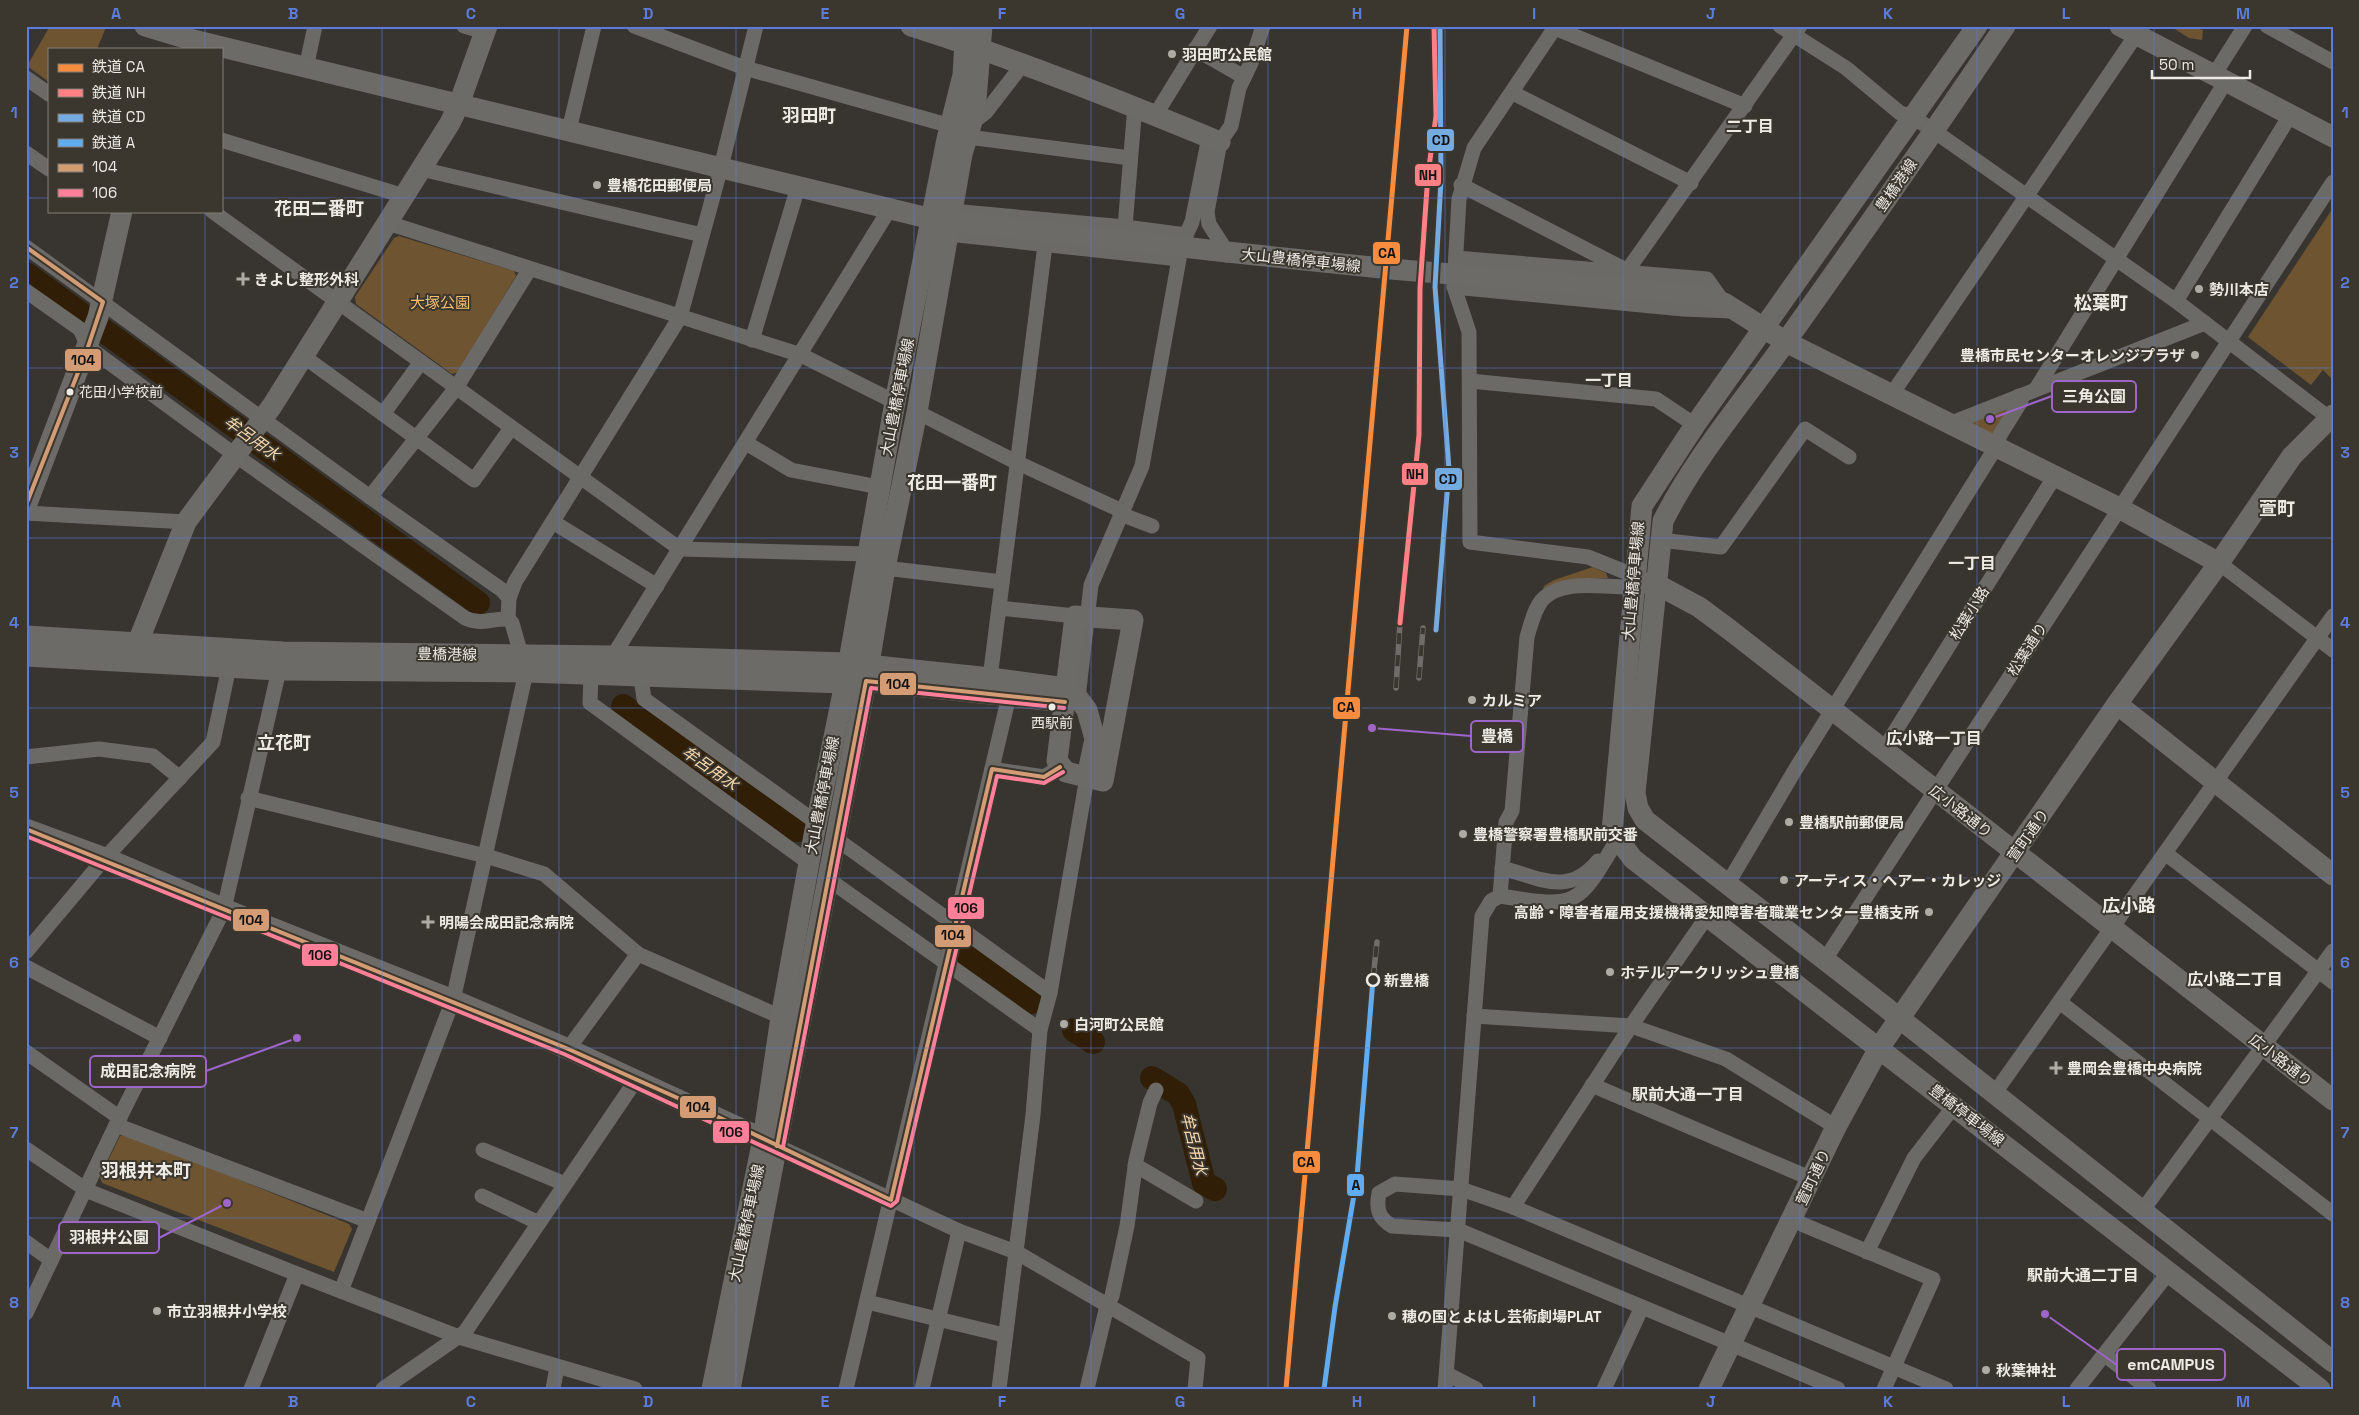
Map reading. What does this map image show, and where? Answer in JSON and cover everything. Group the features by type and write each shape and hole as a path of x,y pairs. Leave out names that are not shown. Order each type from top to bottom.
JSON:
{"main road":[{"path":"911,26 971,39 1024,64 1135,105 1214,139"},
{"path":"222,48 721,167 889,210 946,222 964,128 963,76 971,39 982,26"},
{"name":"豊橋港線","path":"1765,328 1977,26"},
{"name":"豊橋港線","path":"1786,342 2005,26"},
{"path":"138,642 186,522 250,437 339,302 421,169 459,104 486,29"},
{"path":"2128,30 2333,137"},
{"path":"157,33 221,48"},
{"path":"26,506 95,325 116,214"},
{"name":"大山豊橋停車場線","path":"946,222 1227,252 1702,295 1733,307 1786,342 1721,431 1670,506 1663,521 1635,793 1638,808"},
{"name":"大山豊橋停車場線","path":"712,1389 770,1142 828,877 857,673 867,554 895,402 946,222"},
{"name":"大山豊橋停車場線","path":"730,1389 770,1142 781,1018 815,829 885,568 917,412 946,222"},
{"name":"大山豊橋停車場線","path":"1616,840 1611,825 1633,582 1642,506 1695,426 1765,328"},
{"path":"1786,342 2119,508 2219,563"},
{"name":"萱町通り","path":"1712,1388 1731,1343 1836,1127 1879,1048 2016,853 2117,704 2219,563 2292,456 2332,418"},
{"name":"広小路通り","path":"1656,584 1699,607 2333,1100"},
{"path":"1081,617 1133,620 1103,781 1066,772 1060,768 1057,761 1072,703 1081,617"},
{"name":"豊橋港線","path":"26,636 283,652 524,664 591,675 641,677 857,673"},
{"name":"豊橋港線","path":"26,656 279,670 524,664 613,656 857,673"},
{"path":"857,673 990,678 1072,703 1096,739 1087,777"},
{"path":"857,673 1009,696 1072,703"},
{"path":"2117,704 2333,875"},
{"path":"1616,840 1638,808 1645,820 2331,1358 2315,1387"},
{"path":"26,829 105,858 224,909 453,1000 568,1049 770,1142"},
{"name":"豊橋停車場線","path":"1616,840 1633,859 1955,1105 2315,1387"}],"street":[{"path":"306,68 315,26"},
{"path":"464,26 486,29"},
{"path":"568,130 594,26"},
{"path":"634,26 745,68 964,128 1130,158"},
{"path":"508,619 509,598 515,582 680,317 721,167 756,26"},
{"path":"1156,114 1210,26"},
{"path":"946,222 1125,227 1186,235 1192,222 1214,139 1231,126 1236,97 1263,26"},
{"path":"1780,26 1797,31 1846,68 1900,113 1913,117 1934,131 2176,301 2332,418"},
{"path":"2036,389 2116,259 2220,78 2245,26"},
{"path":"2267,26 2333,62"},
{"path":"1633,582 1588,557 1470,542 1470,381 1468,332 1454,287 1461,185 1474,148 1513,93 1555,27 1745,106"},
{"path":"1892,394 2027,196 2128,30"},
{"path":"1628,271 1797,31"},
{"path":"1195,49 1244,77"},
{"path":"964,128 986,112 1024,64"},
{"path":"26,78 48,93"},
{"path":"1513,93 1691,183"},
{"path":"1125,227 1135,105"},
{"path":"2176,301 2291,114"},
{"path":"1214,139 1207,218 1219,242 1227,252"},
{"path":"222,140 404,196"},
{"path":"26,153 48,168"},
{"path":"421,169 702,235"},
{"name":"松葉通り","path":"1824,961 2333,182"},
{"path":"1461,185 1628,271"},
{"path":"752,340 798,187"},
{"path":"613,656 889,210"},
{"path":"213,212 680,549 867,554"},
{"path":"946,222 1045,245 1179,259 1142,466 1091,585 1081,617 999,608"},
{"path":"388,223 529,270 801,355 895,402"},
{"path":"990,678 1045,245"},
{"path":"26,247 95,325 250,437 465,618 474,622 486,623 498,618 508,619 512,623 524,664 486,856 453,1000 341,1291"},
{"path":"1456,258 1707,279 1733,307"},
{"path":"370,497 456,388 529,270"},
{"path":"1454,287 1683,309 1733,307"},
{"path":"26,291 80,329 95,325"},
{"path":"1949,424 2205,323"},
{"path":"95,325 250,437 370,497 502,590 509,598"},
{"path":"303,356 474,480 511,428"},
{"path":"383,414 421,362"},
{"path":"1470,381 1656,399 1695,426"},
{"path":"1727,885 1795,770 1996,447 2000,435 2021,401 2019,396"},
{"path":"917,412 1016,462 1152,526"},
{"path":"1660,540 1721,547 1804,429 1848,457"},
{"path":"746,443 791,470 879,487"},
{"name":"松葉小路","path":"1884,749 2055,476"},
{"path":"26,512 186,522"},
{"path":"553,522 657,586"},
{"path":"2219,563 2333,650"},
{"path":"885,568 1002,582"},
{"path":"1500,896 1506,822 1512,811 1528,636 1534,614 1543,600 1556,591 1569,587 1607,586 1633,582 1656,584"},
{"path":"1994,1094 2061,1003 2333,616"},
{"path":"26,952 105,858 213,742 229,667"},
{"path":"26,1313 224,909 248,798 279,670"},
{"path":"591,675 590,703 809,862"},
{"path":"641,677 644,699 815,829"},
{"path":"846,1389 1009,696"},
{"path":"26,757 99,749 153,756 180,778"},
{"path":"992,769 1044,777 1060,768"},
{"path":"999,1389 1004,1335 1033,1115 1040,1030 1050,993 1087,777"},
{"path":"248,798 486,856 544,874 638,954 781,1018"},
{"path":"1502,868 1560,884 1569,883 1593,868 1616,840"},
{"path":"1476,1389 1446,1382 1482,916 1490,901 1500,896 1548,904 1574,899 1586,890 1616,840"},
{"path":"834,844 955,924 1050,993"},
{"path":"2165,853 2333,982"},
{"path":"828,877 1040,1030"},
{"path":"1513,1207 1631,1026 1708,916"},
{"path":"2142,1211 2333,951"},
{"path":"568,1049 638,954"},
{"path":"26,967 160,1038"},
{"path":"2061,1003 2333,1214"},
{"path":"1474,1016 1631,1026 1726,1059 1836,1127"},
{"path":"26,1052 118,1122 368,1221"},
{"path":"383,1389 465,1332 636,1080"},
{"path":"1592,1085 1812,1179"},
{"path":"1087,1389 1107,1306 1112,1296 1127,1226 1135,1164 1148,1109 1156,1090"},
{"path":"1867,1252 1914,1158 1955,1105"},
{"path":"770,1142 959,1232 1016,1252 1198,1358 1195,1389"},
{"path":"26,1149 85,1190 297,1274 458,1337 635,1389"},
{"path":"483,1150 565,1184"},
{"path":"1135,1164 1196,1201"},
{"path":"1838,1389 1458,1230 1392,1226 1382,1220 1378,1213 1379,1193 1395,1184 1461,1189 1513,1207 1946,1389"},
{"path":"482,1196 538,1223"},
{"path":"1792,1220 1933,1279 1884,1389"},
{"path":"922,1389 959,1232"},
{"path":"27,1244 51,1260"},
{"path":"2077,1389 2169,1272"},
{"path":"251,1389 297,1274"},
{"path":"867,1302 1004,1335"},
{"path":"1604,1389 1642,1307"},
{"path":"2105,1355 2149,1389"},
{"path":"553,1389 557,1366"}],"green space":[{"path":"50,26 106,27 97,48 48,48 48,81 27,66"},
{"path":"2170,26 2187,26 2203,30 2202,40 2189,38"},
{"path":"2333,208 2333,380 2323,370 2311,385 2248,337"},
{"name":"大塚公園","path":"399,236 514,271 516,276 458,372 452,374 356,304 355,297 394,238"},
{"path":"2010,403 1994,435 1971,426 1973,417"},
{"path":"1593,567 1606,573 1608,578 1583,578 1542,594 1544,586 1554,580"},
{"path":"126,1134 349,1224 352,1229 334,1272 102,1183 100,1177 120,1136"}],"waterway":[{"name":"牟呂用水","path":"26,274 478,603"},
{"name":"牟呂用水","path":"623,706 797,830"},
{"name":"牟呂用水","path":"964,953 1031,1002"},
{"name":"牟呂用水","path":"1074,1030 1093,1042"},
{"name":"牟呂用水","path":"1152,1078 1178,1094 1184,1104 1204,1183 1215,1189"}],"railway":[{"path":"1396,688 1400,623"},
{"path":"1419,678 1423,628"},
{"path":"1373,979 1377,942"}],"rail line":[{"name":"CA","path":"1286,1389 1407,26"},
{"name":"NH","path":"1400,623 1419,435 1420,288 1428,174 1436,116 1434,26"},
{"name":"CD","path":"1436,630 1449,469 1435,287 1441,180 1440,26"},
{"name":"A","path":"1324,1389 1335,1307 1357,1177 1373,979"}],"transit line":[{"name":"104","path":"26,247 103,302 88,347 26,505"},
{"name":"104","path":"777,1146 866,681 1065,702"},
{"name":"106","path":"783,1147 871,688 1064,708"},
{"name":"104","path":"26,829 566,1048 689,1103 891,1200 992,769 1044,777 1060,767"},
{"name":"106","path":"26,836 564,1054 891,1206 897,1201 997,776 1044,783 1063,772"}],"place":[{"name":"羽田町公民館","path":"1172,54"},
{"name":"豊橋花田郵便局","path":"597,185"},
{"name":"きよし整形外科","path":"243,279"},
{"name":"勢川本店","path":"2199,289"},
{"name":"豊橋市民センターオレンジプラザ","path":"2195,355"},
{"name":"花田小学校前","path":"70,392"},
{"name":"三角公園","path":"1990,419"},
{"name":"カルミア","path":"1472,700"},
{"name":"西駅前","path":"1052,707"},
{"name":"豊橋","path":"1372,728"},
{"name":"豊橋駅前郵便局","path":"1789,822"},
{"name":"豊橋警察署豊橋駅前交番","path":"1463,834"},
{"name":"アーティス・ヘアー・カレッジ","path":"1784,880"},
{"name":"高齢・障害者雇用支援機構愛知障害者職業センター豊橋支所","path":"1929,912"},
{"name":"明陽会成田記念病院","path":"428,922"},
{"name":"ホテルアークリッシュ豊橋","path":"1610,972"},
{"name":"新豊橋","path":"1373,980"},
{"name":"白河町公民館","path":"1064,1024"},
{"name":"成田記念病院","path":"297,1038"},
{"name":"豊岡会豊橋中央病院","path":"2056,1068"},
{"name":"羽根井公園","path":"227,1203"},
{"name":"市立羽根井小学校","path":"157,1311"},
{"name":"emCAMPUS","path":"2045,1314"},
{"name":"穂の国とよはし芸術劇場PLAT","path":"1392,1316"},
{"name":"秋葉神社","path":"1986,1370"}],"district":[{"name":"羽田町","path":"809,115"},
{"name":"二丁目","path":"1750,126"},
{"name":"花田二番町","path":"319,208"},
{"name":"松葉町","path":"2101,302"},
{"name":"一丁目","path":"1609,380"},
{"name":"花田一番町","path":"952,482"},
{"name":"萱町","path":"2277,508"},
{"name":"一丁目","path":"1972,563"},
{"name":"広小路一丁目","path":"1934,738"},
{"name":"立花町","path":"284,742"},
{"name":"広小路","path":"2129,905"},
{"name":"広小路二丁目","path":"2235,979"},
{"name":"駅前大通一丁目","path":"1688,1094"},
{"name":"羽根井本町","path":"146,1170"},
{"name":"駅前大通二丁目","path":"2083,1275"}]}
